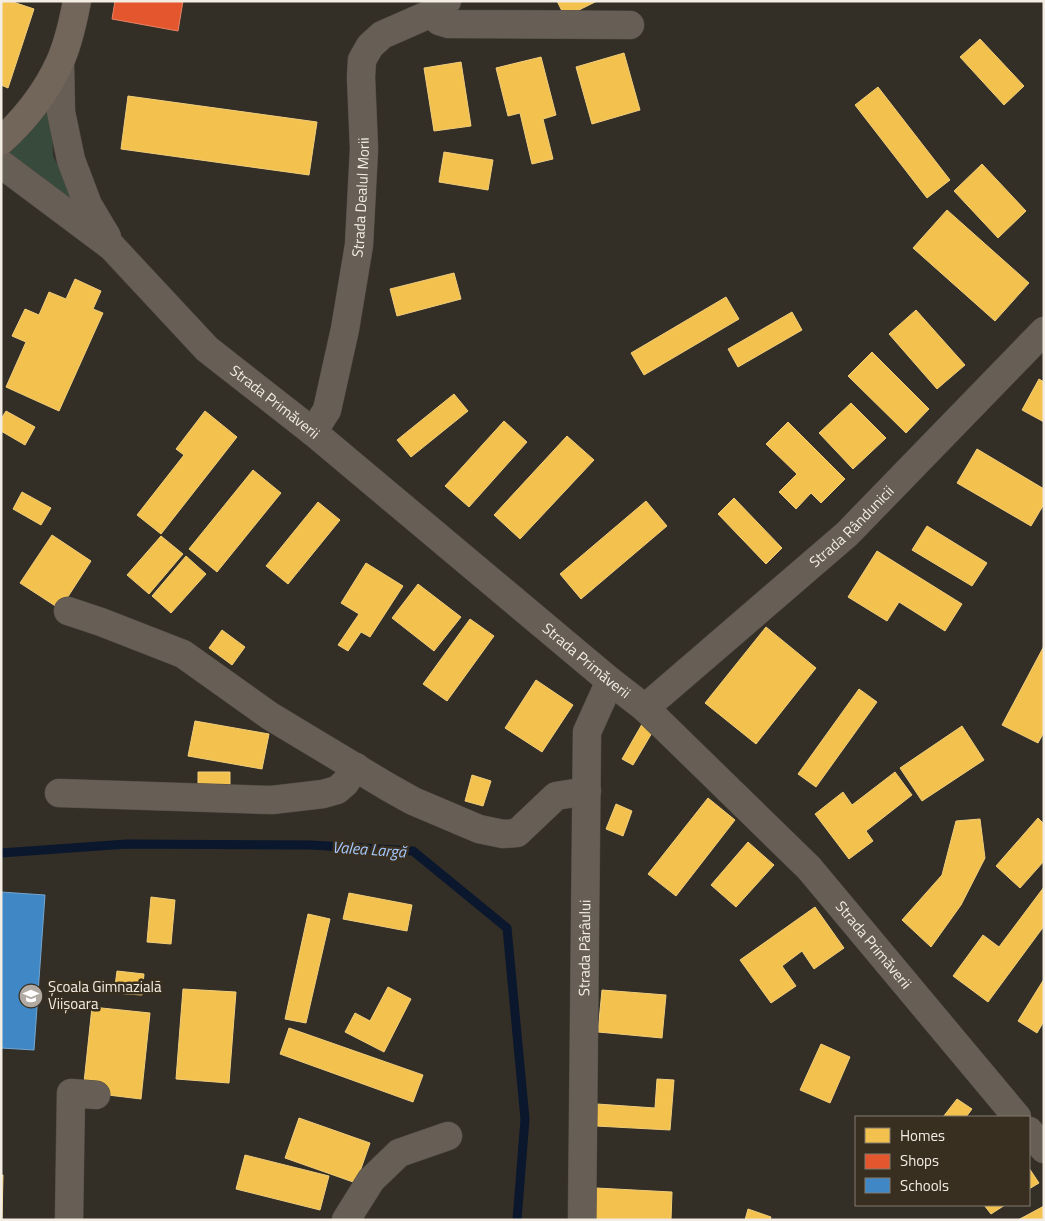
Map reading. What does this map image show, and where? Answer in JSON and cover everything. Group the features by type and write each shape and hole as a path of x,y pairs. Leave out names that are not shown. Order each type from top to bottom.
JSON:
{"main road":[{"path":"1,141 38,100 60,64 77,1"}],"street":[{"path":"439,7 439,21 449,24 630,25"},
{"name":"Strada Dealul Morii","path":"313,432 327,410 345,330 359,245 364,149 362,60 370,46 382,35 439,7"},
{"path":"60,64 61,112 70,160 88,205 112,247"},
{"path":"1,164 112,247"},
{"name":"Strada Primăverii","path":"112,247 207,349 313,432 610,681 645,708 809,868 1016,1116"},
{"name":"Strada Rândunicii","path":"645,708 847,534 1044,331"},
{"path":"68,611 183,654 270,716 388,787 431,810 479,830 503,834 517,833 556,796 587,791"},
{"name":"Strada Pârâului","path":"582,1220 587,732 610,681"},
{"path":"59,793 272,800 323,794 336,790 345,783 356,767"},
{"path":"69,1220 71,1093 96,1095"},
{"path":"1030,1132 1044,1149"},
{"path":"346,1220 372,1180 399,1153 448,1136"}],"green space":[{"path":"51,103 53,156 82,210 5,159"}],"building: Homes":[{"path":"1,1 10,1 34,9 8,88 1,85"},
{"path":"557,1 597,1 565,17"},
{"path":"980,39 1024,86 1004,105 960,57"},
{"path":"624,53 640,110 592,124 576,67"},
{"path":"541,57 556,115 543,119 553,159 532,164 520,113 508,116 496,68"},
{"path":"461,62 471,126 434,131 424,68"},
{"path":"878,87 950,180 927,198 855,105"},
{"path":"128,96 317,122 309,175 121,149"},
{"path":"444,152 493,160 488,190 439,182"},
{"path":"982,164 1026,211 998,238 954,191"},
{"path":"947,210 1029,283 995,321 913,248"},
{"path":"454,273 461,299 397,316 390,289"},
{"path":"75,279 101,291 93,309 103,313 59,411 6,387 26,342 12,336 25,309 39,315 49,292 66,299"},
{"path":"726,297 739,319 644,375 631,353"},
{"path":"916,310 965,365 937,389 889,334"},
{"path":"792,312 802,330 738,367 728,349"},
{"path":"872,352 929,409 906,433 848,376"},
{"path":"1039,379 1044,382 1044,422 1022,410"},
{"path":"454,394 468,411 411,457 397,440"},
{"path":"851,403 886,438 853,469 819,433"},
{"path":"6,411 35,427 25,445 1,431 1,419"},
{"path":"205,411 237,437 161,534 137,515 184,455 176,449"},
{"path":"504,421 527,442 469,507 445,486"},
{"path":"788,422 845,479 821,503 811,493 796,509 779,492 797,474 766,444"},
{"path":"567,436 594,460 520,539 494,515"},
{"path":"977,449 1044,489 1044,504 1031,526 957,483"},
{"path":"253,470 281,493 217,572 189,549"},
{"path":"22,492 51,508 41,525 13,509"},
{"path":"734,498 782,548 766,564 718,514"},
{"path":"646,501 667,526 581,599 560,574"},
{"path":"318,502 340,520 288,584 266,566"},
{"path":"927,526 987,563 972,586 912,550"},
{"path":"52,535 91,561 60,609 20,583"},
{"path":"161,536 183,554 149,594 127,575"},
{"path":"877,551 962,604 945,631 899,602 887,621 848,597"},
{"path":"186,556 206,574 171,613 152,596"},
{"path":"366,563 403,586 370,637 361,632 348,651 338,645 359,614 341,603"},
{"path":"418,584 461,617 434,651 392,618"},
{"path":"470,619 494,636 447,701 423,684"},
{"path":"766,627 816,668 756,744 705,703"},
{"path":"222,630 245,647 232,665 209,648"},
{"path":"1044,646 1044,732 1038,743 1002,725"},
{"path":"536,680 573,705 542,752 505,728"},
{"path":"859,689 877,702 816,787 798,774"},
{"path":"645,719 656,726 633,765 622,759"},
{"path":"195,721 269,734 262,769 188,756"},
{"path":"962,726 984,760 922,801 900,768"},
{"path":"198,772 230,772 230,794 198,794"},
{"path":"895,772 912,795 866,831 873,841 849,859 815,814 843,792 852,805"},
{"path":"472,775 491,781 483,806 465,801"},
{"path":"708,798 735,820 676,896 648,874"},
{"path":"616,804 632,811 623,836 606,829"},
{"path":"1038,818 1044,824 1044,861 1020,888 996,866"},
{"path":"980,819 985,858 961,905 931,947 902,920 942,875 956,821"},
{"path":"748,842 774,865 736,907 711,885"},
{"path":"1044,887 1044,926 988,1002 953,976 983,935 999,947"},
{"path":"349,893 412,905 407,931 343,919"},
{"path":"151,897 175,900 171,944 147,942"},
{"path":"815,907 844,948 814,969 802,951 782,966 796,986 771,1003 740,960"},
{"path":"308,914 330,919 306,1023 285,1019"},
{"path":"117,971 144,974 142,995 114,993"},
{"path":"1044,979 1044,1021 1037,1033 1018,1021"},
{"path":"388,987 411,999 384,1052 345,1032 355,1013 370,1021"},
{"path":"183,989 236,992 229,1083 176,1079"},
{"path":"602,990 666,995 662,1038 598,1032"},
{"path":"92,1007 150,1013 141,1099 83,1092"},
{"path":"289,1028 423,1075 413,1102 280,1054"},
{"path":"821,1044 850,1057 830,1103 800,1090"},
{"path":"657,1079 674,1080 670,1130 596,1126 597,1104 655,1108"},
{"path":"957,1099 972,1109 967,1116 944,1116"},
{"path":"299,1118 370,1143 356,1183 285,1158"},
{"path":"245,1155 329,1176 320,1210 236,1189"},
{"path":"1030,1170 1039,1183 1030,1188"},
{"path":"1,1175 3,1175 2,1220 1,1220"},
{"path":"596,1188 672,1192 671,1220 595,1220"},
{"path":"985,1206 1003,1206 991,1214"},
{"path":"1044,1206 1044,1220 1018,1220"},
{"path":"748,1209 771,1217 770,1220 745,1220"}],"building: Shops":[{"path":"115,1 183,1 178,31 112,19"}],"building: Schools":[{"path":"1,892 45,895 34,1050 1,1048"}],"waterway":[{"name":"Valea Largă","path":"1,853 127,844 310,845 413,851 507,928 525,1119 517,1220"}],"place":[{"name":"Şcoala Gimnazială Viişoara","path":"31,996"}]}
